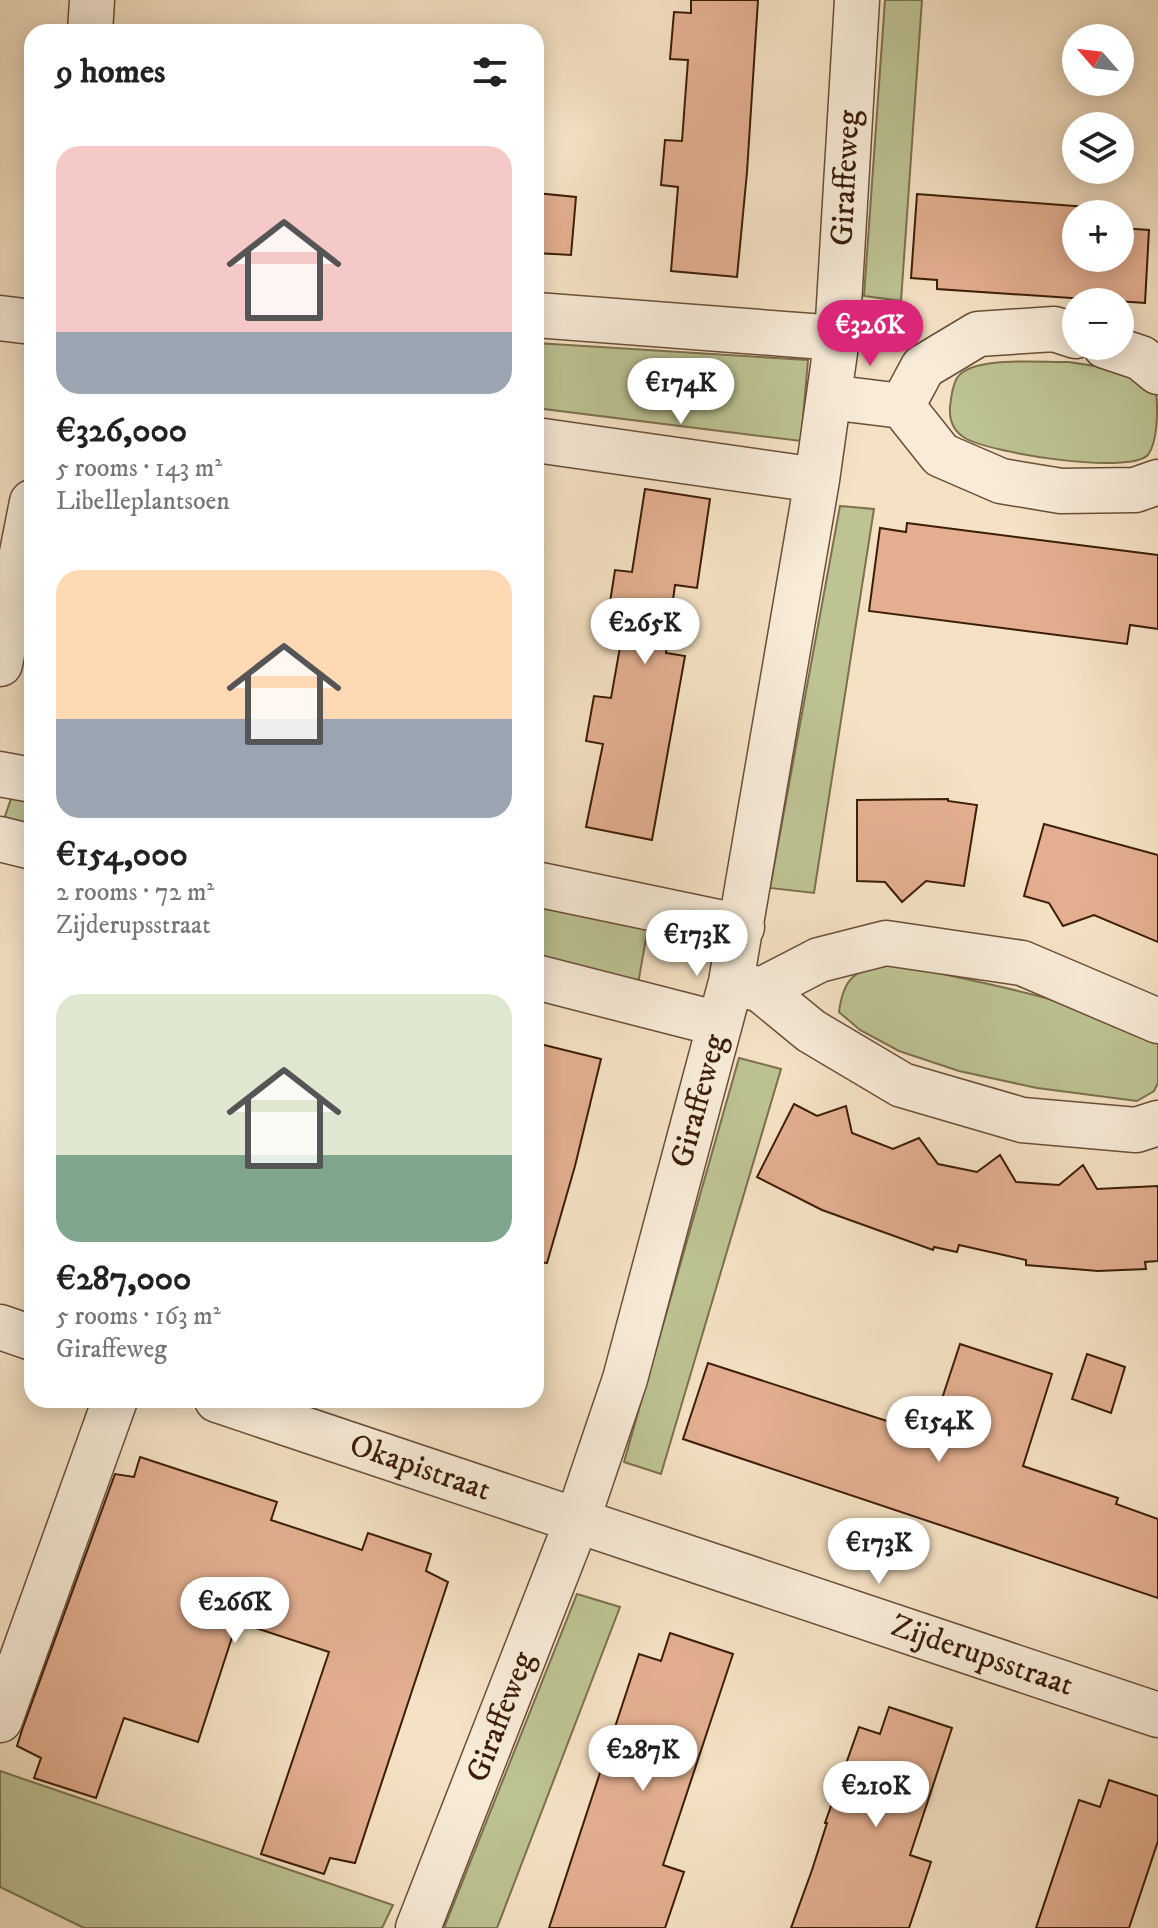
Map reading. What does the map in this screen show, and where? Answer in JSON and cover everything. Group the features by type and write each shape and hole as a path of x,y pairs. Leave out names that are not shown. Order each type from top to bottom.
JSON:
{"street":[{"path":"90,24 92,0"},
{"name":"Giraffeweg","path":"418,1928 577,1521 625,1379 719,1024 746,986 742,927 817,480 837,338 857,0"},
{"path":"544,316 837,338"},
{"path":"0,318 24,321"},
{"path":"902,406 923,367 978,334 1054,329 1062,332"},
{"path":"1134,356 1158,372"},
{"path":"829,397 902,406 941,455 1001,481 1061,491 1135,490 1158,482"},
{"path":"544,441 817,480"},
{"path":"0,664 24,542"},
{"path":"0,774 24,778"},
{"path":"0,839 24,845"},
{"path":"544,886 742,927"},
{"path":"746,986 819,960 886,943 1022,963 1158,1021"},
{"path":"544,979 719,1024"},
{"path":"746,986 811,1031 902,1085 1022,1120 1136,1130 1158,1123"},
{"path":"0,1327 24,1335"},
{"path":"0,1720 112,1408"},
{"name":"Okapistraat","path":"241,1408 577,1521"},
{"name":"Zijderupsstraat","path":"577,1521 1158,1715"}],"green space":[{"path":"885,0 922,0 901,301 864,296"},
{"path":"544,344 808,360 801,441 544,409"},
{"path":"1069,362 1133,372 1156,391 1155,433 1148,455 1135,461 1114,463 1058,460 979,444 957,432 951,421 952,392 957,378 965,371 992,363"},
{"path":"840,506 874,509 814,893 770,888"},
{"path":"12,796 24,798 24,827 3,822"},
{"path":"544,906 648,927 638,984 544,960"},
{"path":"897,964 1064,1003 1128,1027 1158,1042 1158,1083 1154,1091 1137,1101 1037,1088 959,1071 899,1051 860,1030 839,1012 845,988 856,974"},
{"path":"739,1058 781,1069 661,1474 624,1462"},
{"path":"577,1594 620,1607 497,1928 444,1928"},
{"path":"0,1771 393,1905 382,1928 84,1928 0,1887"}],"building":[{"path":"691,0 758,0 737,277 671,271 678,187 661,185 665,140 682,141 688,60 670,59 674,12 691,13"},
{"path":"544,194 576,197 571,255 544,253"},
{"path":"917,194 1062,205 1062,272 1134,272 1134,229 1149,230 1145,303 1134,302 1134,288 1062,288 1062,297 937,289 937,280 911,278"},
{"path":"645,489 710,499 697,588 675,585 666,653 685,656 652,840 586,827 603,744 586,741 594,696 611,698 625,619 608,615 615,570 632,572"},
{"path":"907,523 1158,555 1158,629 1130,625 1127,644 869,611 880,528 906,532"},
{"path":"948,799 977,805 964,886 926,881 902,902 885,882 857,881 857,800"},
{"path":"1044,824 1158,855 1158,942 1094,915 1063,926 1049,903 1024,896"},
{"path":"544,1045 601,1059 547,1263 544,1263"},
{"path":"794,1104 817,1116 846,1106 852,1133 893,1149 919,1138 938,1164 977,1172 1000,1155 1016,1182 1059,1185 1083,1165 1097,1189 1158,1186 1158,1261 1145,1262 1146,1269 1098,1271 1026,1265 1026,1260 959,1245 957,1252 934,1247 933,1250 822,1210 757,1177"},
{"path":"960,1344 1052,1374 1023,1466 1118,1498 1116,1504 1158,1519 1158,1598 683,1439 708,1363 930,1435"},
{"path":"1087,1354 1125,1367 1111,1413 1072,1399"},
{"path":"140,1457 277,1502 271,1520 362,1550 368,1533 431,1554 426,1571 448,1582 355,1863 330,1858 324,1874 261,1854 329,1652 237,1622 198,1742 124,1718 96,1798 34,1778 41,1758 17,1746 115,1474 134,1477"},
{"path":"670,1633 733,1654 663,1865 684,1872 665,1928 549,1928 639,1654 661,1661"},
{"path":"889,1707 952,1728 910,1855 931,1862 909,1928 791,1928 859,1727 880,1734"},
{"path":"1109,1780 1158,1796 1158,1841 1129,1928 1036,1928 1079,1800 1100,1807"}]}
